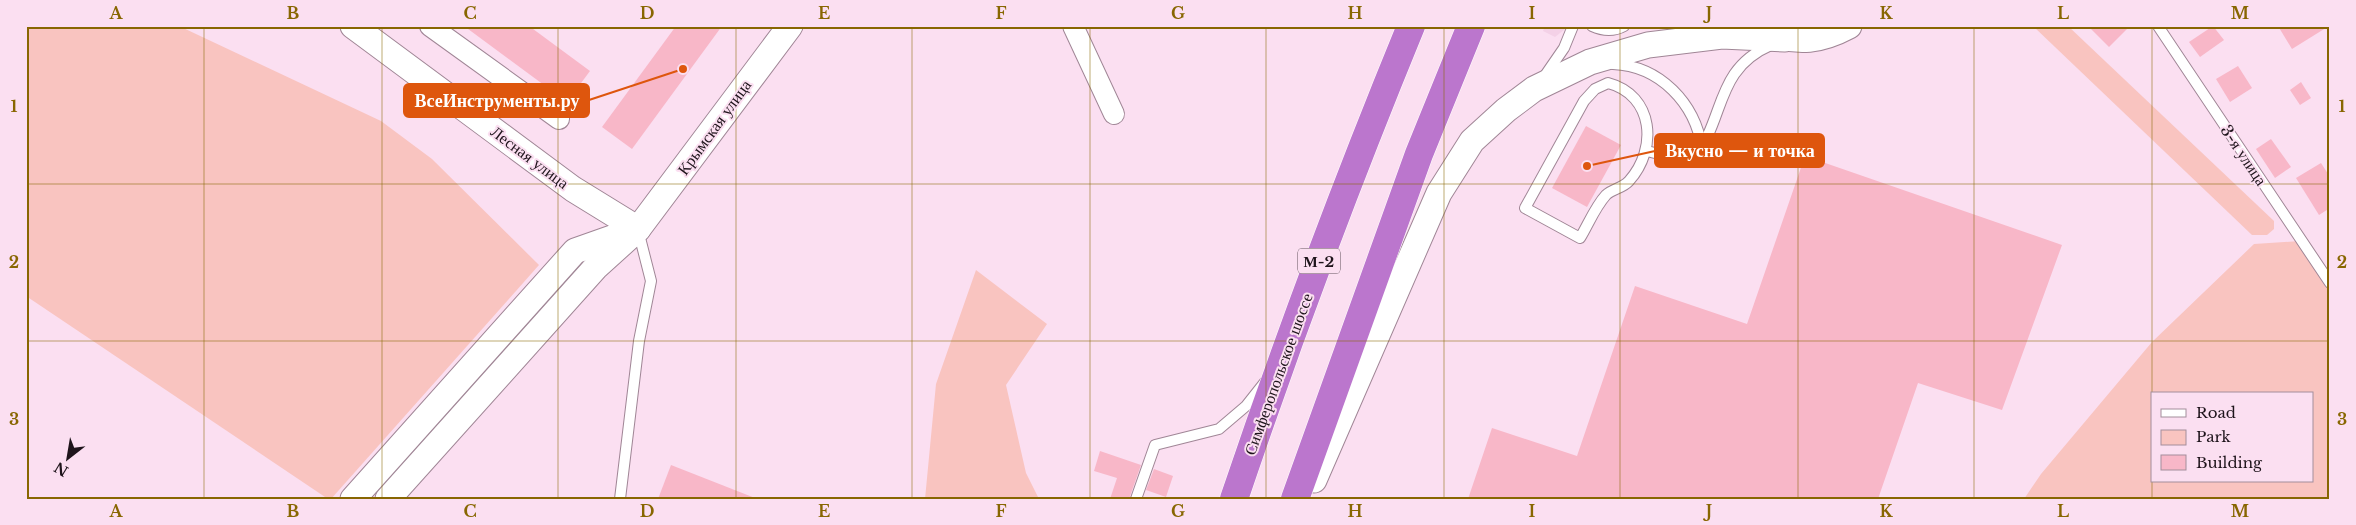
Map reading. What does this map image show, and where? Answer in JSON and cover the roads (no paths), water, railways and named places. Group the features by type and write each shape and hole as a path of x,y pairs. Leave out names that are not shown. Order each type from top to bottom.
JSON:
{"highway":[{"name":"Симферопольское шоссе","path":"1234,499 1281,361 1365,138 1411,26"},
{"path":"1295,499 1419,154 1471,26"}],"street":[{"path":"430,26 559,119"},
{"name":"Крымская улица","path":"388,499 596,267 638,229 790,26"},
{"path":"1073,26 1114,114"},
{"path":"1758,26 1765,32 1785,39"},
{"path":"1306,499 1439,193 1472,141 1506,110 1534,89 1590,62 1648,45 1712,37 1807,41 1829,37 1849,26"},
{"name":"Лесная улица","path":"367,30 573,189 638,229"},
{"path":"353,499 575,251 638,229"}],"lane":[{"path":"1534,89 1564,48 1573,26"},
{"path":"1592,26 1604,31 1617,30 1624,26"},
{"name":"3-я улица","path":"2158,26 2330,283"},
{"path":"1647,151 1682,160 1693,158 1702,149 1728,82 1743,63 1760,50 1785,39"},
{"path":"1590,62 1625,64 1652,73 1674,91 1691,114 1699,130 1702,149"},
{"path":"1608,83 1619,86 1635,96 1643,112 1648,132 1647,151 1628,182 1606,195 1580,238 1525,208 1572,120 1584,101 1595,89 1608,83"},
{"path":"620,499 639,341 651,280 638,229"},
{"path":"1136,499 1155,445 1220,429 1246,406 1281,361"}],"place":[{"name":"ВсеИнструменты.ру","path":"683,69"},
{"name":"Вкусно — и точка","path":"1587,166"}]}
